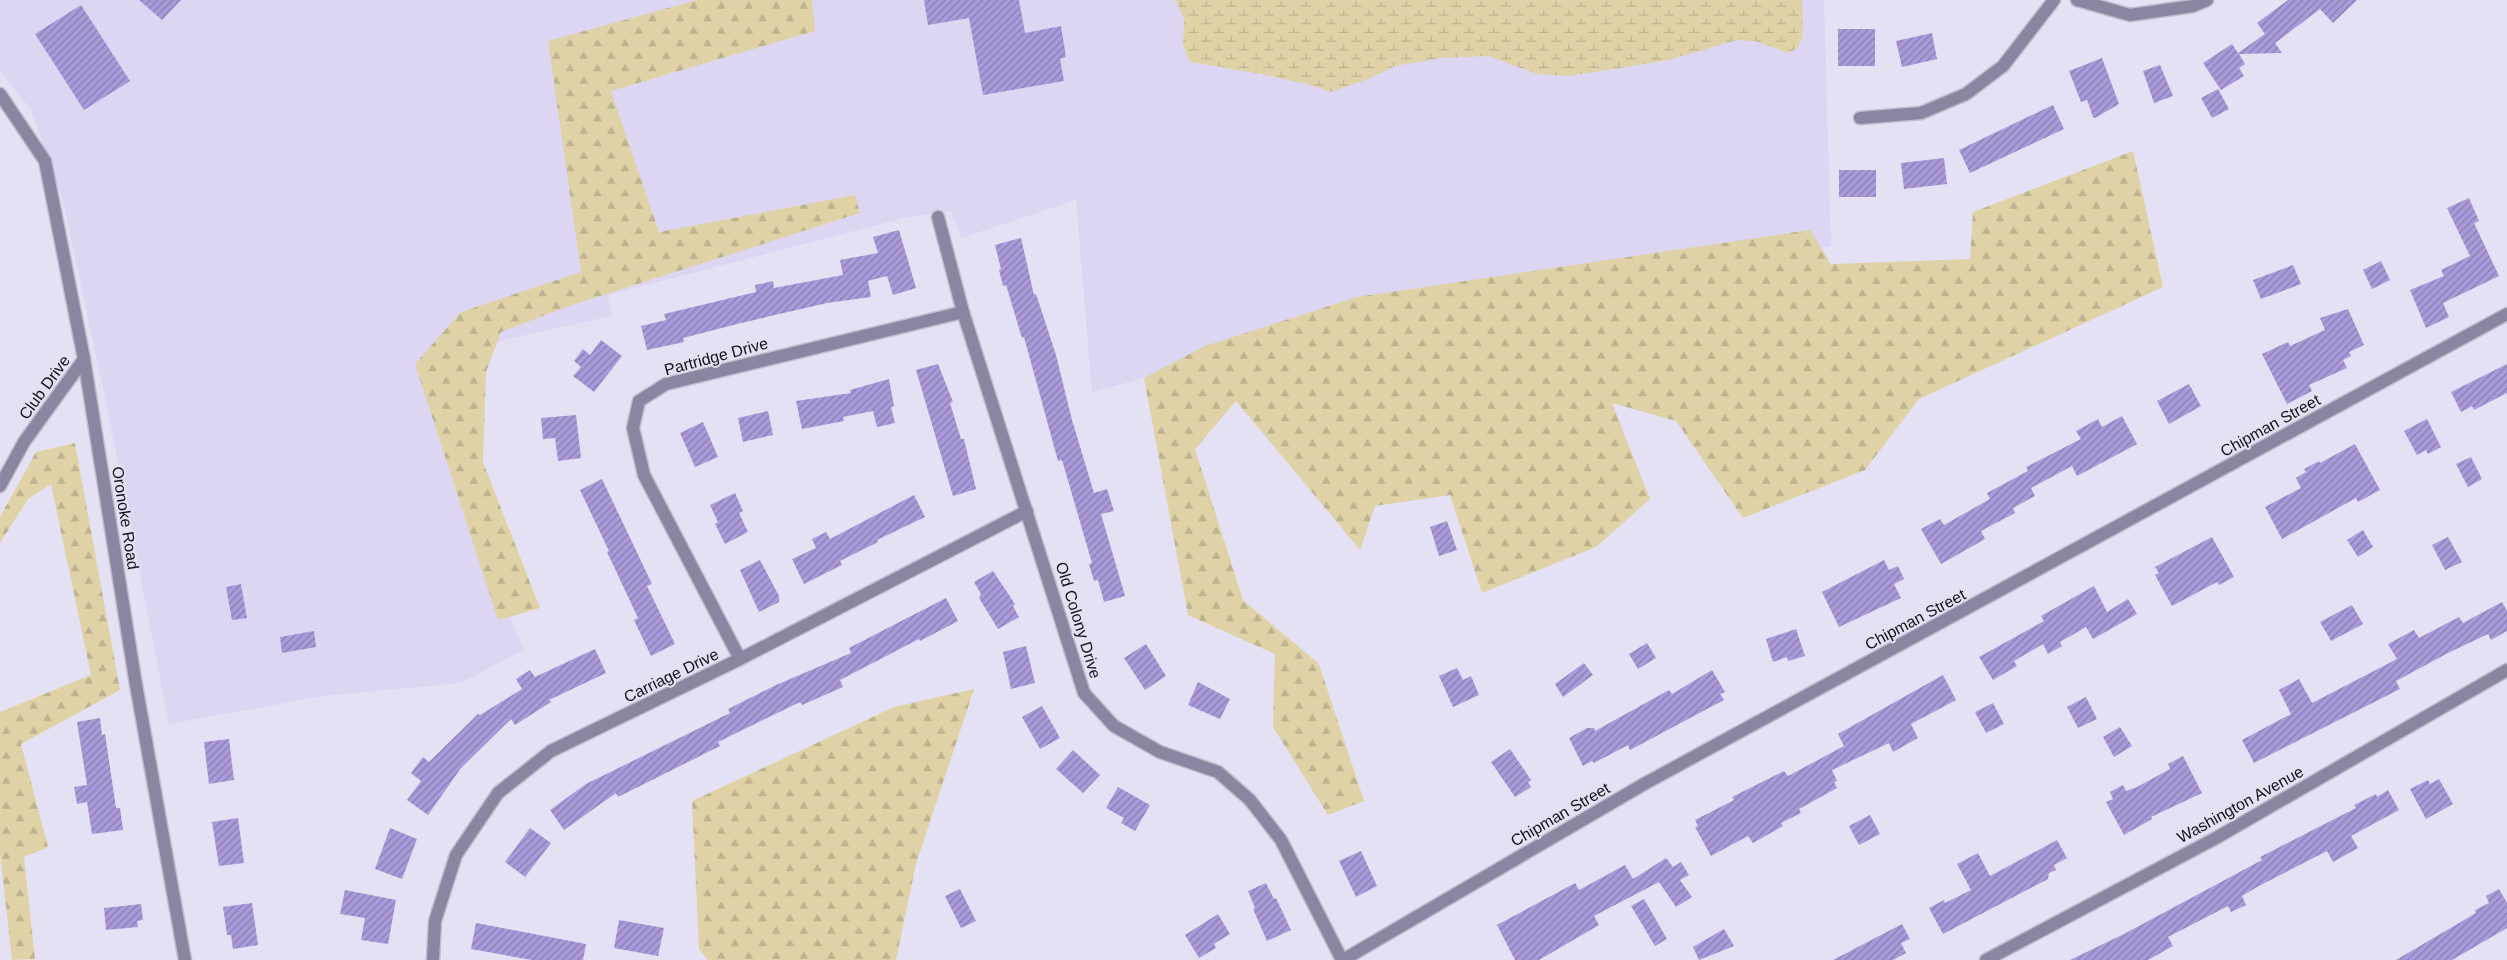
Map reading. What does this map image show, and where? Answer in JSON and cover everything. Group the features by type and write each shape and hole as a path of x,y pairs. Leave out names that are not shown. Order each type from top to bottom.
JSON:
{"street":[{"path":"1860,118 1921,113 1966,94 2003,66 2054,0"},
{"path":"2077,0 2130,15 2193,6 2207,0"},
{"name":"Oronoke Road","path":"0,94 44,161 84,359 135,679 185,960"},
{"name":"Old Colony Drive","path":"938,217 963,312 1084,693 1114,726 1160,752 1218,772 1250,800 1281,840 1342,960"},
{"name":"Partridge Drive","path":"740,659 644,475 632,428 639,401 666,384 963,312"},
{"name":"Chipman Street","path":"1342,960 1644,784 2507,314"},
{"name":"Club Drive","path":"0,486 24,442 84,359"},
{"name":"Carriage Drive","path":"433,960 435,921 456,855 498,793 551,751 740,659 1027,511"},
{"name":"Washington Avenue","path":"1986,960 2216,838 2507,670"}],"shaded area":[{"path":"0,0 1824,0 1831,246 1515,301 1319,331 1092,392 1076,200 961,238 951,211 908,217 608,295 612,316 459,350 449,404 502,597 524,650 461,683 324,696 169,724 110,421 63,201 31,110 0,71"}],"green space":[{"path":"697,0 812,0 815,31 611,91 659,232 855,195 860,213 572,305 501,332 486,372 483,462 540,608 498,620 415,364 461,312 581,272 548,41"},
{"path":"1176,0 1802,0 1803,31 1799,44 1788,53 1755,41 1737,40 1669,60 1569,76 1537,74 1489,56 1441,58 1395,66 1368,79 1331,92 1307,84 1261,74 1190,62 1183,45 1184,19"},
{"path":"2133,151 2163,287 1919,399 1865,470 1743,518 1676,421 1612,403 1650,499 1596,547 1482,593 1450,495 1375,506 1360,550 1236,401 1195,449 1243,600 1319,664 1364,801 1328,815 1273,727 1275,654 1188,615 1144,378 1205,346 1357,297 1810,230 1831,264 1970,259 1973,212"},
{"path":"75,443 120,690 21,744 48,847 24,857 35,959 12,960 0,854 0,712 91,675 51,484 28,499 0,543 0,517 36,452"},
{"path":"974,689 916,864 896,960 708,960 699,949 692,801 894,707"}],"building":[{"path":"139,0 181,0 162,20"},
{"path":"924,0 1019,0 1025,33 1061,26 1066,57 1060,59 1064,81 983,95 969,18 928,25"},
{"path":"2288,0 2357,0 2333,23 2320,9 2275,43 2282,53 2239,54 2245,64 2239,68 2244,76 2221,90 2203,63 2232,44 2238,53 2265,34 2257,23"},
{"path":"81,5 130,81 84,110 35,34"},
{"path":"1838,29 1875,29 1875,66 1838,66"},
{"path":"1932,33 1937,59 1902,67 1896,41"},
{"path":"2102,58 2119,104 2095,118 2087,100 2081,102 2069,71"},
{"path":"2160,65 2173,96 2154,103 2143,71"},
{"path":"2218,89 2229,109 2212,118 2201,98"},
{"path":"2053,105 2064,129 1970,173 1959,150"},
{"path":"1944,158 1947,184 1904,189 1901,163"},
{"path":"1839,170 1876,170 1876,197 1839,197"},
{"path":"2469,198 2479,221 2474,223 2499,276 2443,303 2449,317 2426,328 2410,290 2444,276 2441,270 2470,256 2447,208"},
{"path":"899,230 916,288 893,295 887,276 868,281 871,297 827,303 741,323 683,338 684,342 647,350 641,326 666,320 664,314 756,292 755,285 773,281 774,288 843,275 840,260 878,253 873,237"},
{"path":"1021,238 1034,295 1036,294 1056,355 1072,420 1094,493 1107,489 1114,511 1101,514 1125,596 1104,602 1098,580 1094,581 1089,564 1092,563 1062,460 1058,461 1024,337 1022,338 1006,285 1003,286 999,270 1001,269 995,245"},
{"path":"2381,261 2390,280 2372,289 2363,270"},
{"path":"2293,265 2301,284 2261,299 2253,280"},
{"path":"2348,309 2364,345 2349,352 2351,356 2343,360 2347,368 2309,385 2312,391 2287,404 2262,354 2288,342 2290,346 2325,330 2320,318"},
{"path":"601,340 622,356 594,392 573,376 581,367 574,361 583,349 590,355"},
{"path":"938,364 953,402 950,403 961,439 964,439 976,489 953,496 916,370"},
{"path":"2507,364 2507,393 2474,410 2472,406 2461,412 2451,392"},
{"path":"889,379 894,406 891,407 895,423 877,427 873,411 843,417 844,421 802,429 796,401 851,393 850,390"},
{"path":"2189,384 2201,406 2169,424 2157,401"},
{"path":"768,411 773,435 743,442 738,418"},
{"path":"576,415 581,458 558,461 555,438 543,439 541,418"},
{"path":"2122,416 2137,444 2077,476 2072,466 2031,488 2035,496 2013,508 2015,513 1981,531 1985,539 1941,564 1921,529 1940,519 1944,525 1990,499 1987,493 2028,471 2026,467 2081,439 2076,431 2098,419 2102,427"},
{"path":"2427,419 2441,447 2428,454 2426,450 2417,455 2404,431"},
{"path":"703,422 718,457 695,467 680,433"},
{"path":"2355,444 2380,490 2358,502 2356,498 2282,539 2265,507 2301,488 2296,478 2306,472 2304,469 2319,461 2320,463"},
{"path":"2471,457 2482,479 2468,487 2456,464"},
{"path":"602,479 652,584 647,586 675,644 651,656 634,620 638,618 580,490"},
{"path":"735,493 743,511 739,513 748,532 725,544 715,524 718,522 710,505"},
{"path":"914,495 925,517 877,540 878,542 840,561 842,565 804,584 792,559 816,548 812,539 826,532 830,539"},
{"path":"1447,521 1457,550 1439,556 1430,527"},
{"path":"2363,530 2373,547 2358,557 2347,540"},
{"path":"2212,537 2234,577 2219,585 2217,582 2172,606 2155,575 2159,573 2155,567"},
{"path":"2448,537 2462,562 2445,570 2432,545"},
{"path":"760,560 779,596 779,602 759,612 740,570"},
{"path":"1884,560 1889,570 1898,566 1904,579 1894,584 1901,598 1839,627 1822,592"},
{"path":"993,571 1015,604 1013,606 1019,617 998,629 979,598 981,594 974,582"},
{"path":"241,584 247,618 232,620 226,587"},
{"path":"2094,586 2107,612 2128,599 2137,614 2093,639 2086,627 2060,642 2062,646 2048,654 2043,644 2014,661 2017,666 1993,680 1979,657 2044,621 2041,616"},
{"path":"946,598 958,621 840,680 843,687 802,705 800,702 718,742 720,746 618,797 616,793 564,830 550,810 586,784 730,713 728,709 776,685 851,653 849,648"},
{"path":"2502,602 2507,611 2507,631 2491,640 2488,634 2448,653 2396,681 2400,689 2254,763 2242,740 2291,714 2279,690 2299,679 2312,703 2397,659 2388,644 2414,630 2419,638 2459,617 2463,623"},
{"path":"2352,605 2363,624 2331,641 2320,622"},
{"path":"1796,629 1805,656 1788,661 1787,657 1773,662 1766,639"},
{"path":"314,631 316,647 282,653 280,637"},
{"path":"1647,643 1656,658 1638,669 1629,654"},
{"path":"1146,644 1166,676 1145,690 1124,658"},
{"path":"1026,646 1035,683 1011,689 1003,652"},
{"path":"595,649 606,673 549,700 551,702 515,725 511,719 461,768 428,815 407,800 421,781 411,773 423,757 429,762 478,714 480,715 522,689 516,679 530,670 535,677"},
{"path":"1584,663 1593,675 1563,697 1555,684"},
{"path":"1457,668 1463,680 1471,676 1479,695 1453,707 1439,676"},
{"path":"1712,670 1725,692 1720,694 1724,700 1630,750 1628,745 1594,763 1592,761 1583,766 1569,738 1587,728 1594,728 1595,731 1669,690 1672,694"},
{"path":"1943,675 1956,700 1911,724 1918,738 1893,752 1889,743 1832,770 1837,781 1834,782 1837,788 1799,809 1801,813 1781,823 1783,826 1753,843 1748,836 1711,856 1695,827 1698,826 1695,820 1734,800 1732,797 1784,771 1788,776 1844,746 1838,734"},
{"path":"1198,682 1230,699 1220,719 1188,705"},
{"path":"2086,697 2097,719 2078,728 2067,707"},
{"path":"1993,703 2004,724 1986,733 1975,712"},
{"path":"1042,706 1060,738 1040,749 1022,717"},
{"path":"100,718 102,735 105,734 116,808 120,808 123,830 92,834 87,802 77,804 74,787 87,785 77,722"},
{"path":"2120,727 2132,746 2114,757 2103,737"},
{"path":"229,739 234,780 209,784 204,742"},
{"path":"1510,749 1531,780 1528,782 1531,787 1515,797 1491,762"},
{"path":"1073,750 1100,775 1083,793 1056,769"},
{"path":"2183,756 2202,793 2151,817 2152,819 2124,835 2106,802 2113,799 2110,792 2123,785 2126,791 2137,787 2170,769 2168,764"},
{"path":"2439,779 2453,804 2426,819 2410,789 2428,780 2430,784"},
{"path":"1118,787 1150,805 1135,831 1121,823 1124,818 1106,808"},
{"path":"2388,790 2399,810 2351,836 2358,848 2333,862 2327,851 2257,887 2242,896 2246,905 2231,912 2228,906 2168,937 2173,946 2148,960 2070,960 2124,934 2262,860 2260,857 2356,808 2354,805 2376,794 2377,797"},
{"path":"1870,815 1880,834 1859,845 1849,826"},
{"path":"238,818 244,863 219,866 212,822"},
{"path":"390,828 417,839 402,879 375,869"},
{"path":"530,828 551,843 525,877 505,862"},
{"path":"2057,840 2067,858 2054,865 2056,870 2049,873 2048,879 1943,934 1929,908 1944,900 1945,903 1971,890 1957,864 1978,853 1990,876"},
{"path":"1361,851 1377,886 1356,897 1339,861"},
{"path":"1666,858 1673,867 1681,862 1689,875 1680,880 1692,897 1676,907 1659,882 1594,916 1599,925 1539,960 1515,960 1497,925 1575,883 1579,890 1625,865 1633,879"},
{"path":"1266,883 1274,899 1276,898 1291,930 1267,941 1253,909 1255,908 1248,891"},
{"path":"960,889 976,921 961,928 945,896"},
{"path":"2499,889 2507,903 2507,928 2452,960 2396,960 2476,913 2475,910 2489,903 2486,896"},
{"path":"345,890 396,900 388,944 361,940 365,918 340,914"},
{"path":"1644,899 1667,939 1655,946 1631,906"},
{"path":"252,903 258,945 233,949 231,935 227,935 223,907"},
{"path":"141,904 143,920 137,921 138,927 106,930 104,908"},
{"path":"1218,914 1230,934 1214,944 1216,948 1199,958 1185,935"},
{"path":"619,920 664,928 658,956 614,948"},
{"path":"476,923 586,944 583,960 532,960 471,949"},
{"path":"1902,924 1910,939 1901,943 1906,953 1893,960 1833,960"},
{"path":"1724,929 1734,946 1699,960 1693,947"}]}
